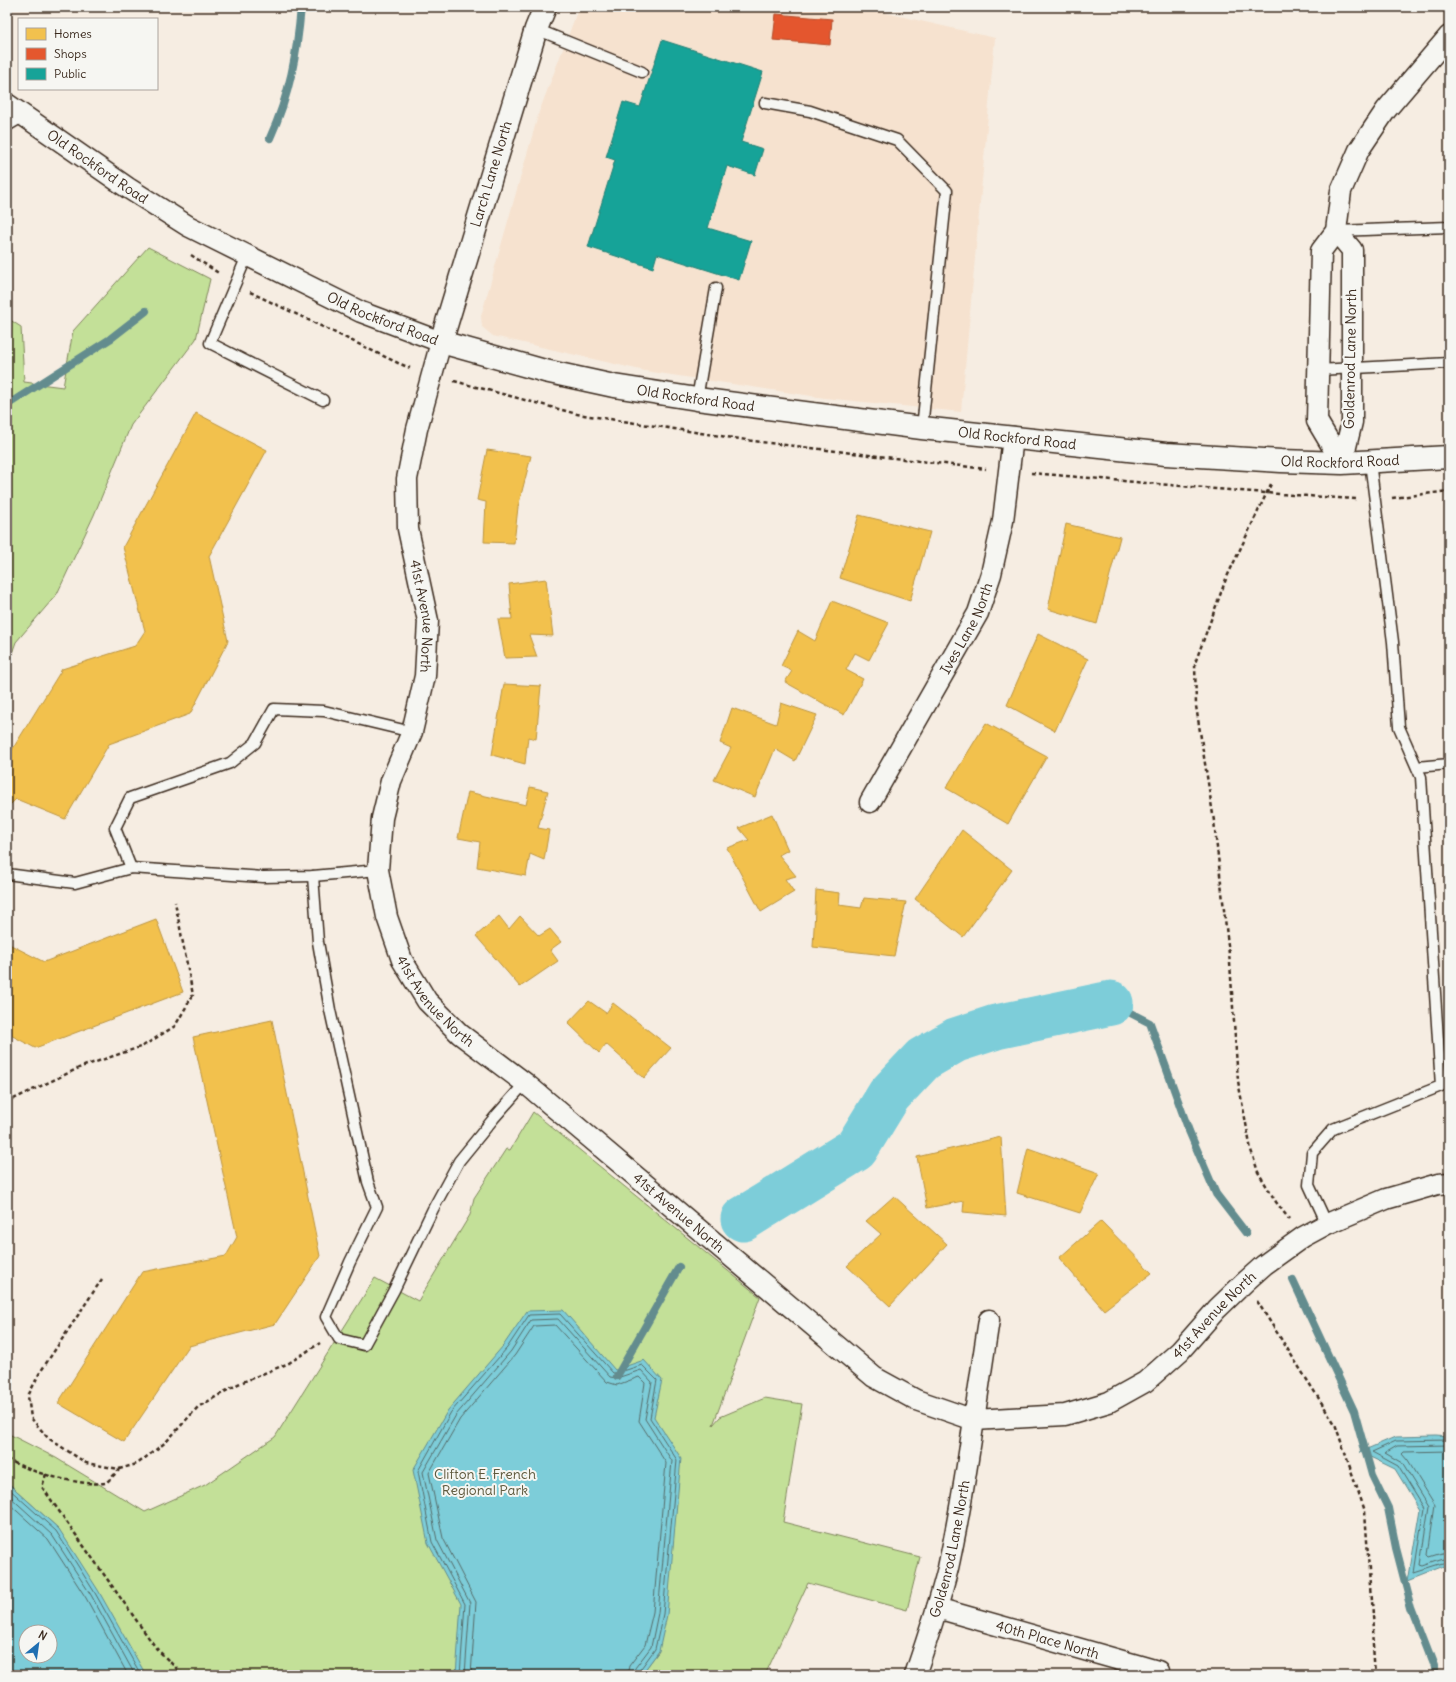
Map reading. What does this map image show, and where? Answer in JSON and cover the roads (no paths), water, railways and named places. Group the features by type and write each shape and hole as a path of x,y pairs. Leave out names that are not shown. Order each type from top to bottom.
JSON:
{"street":[{"name":"Larch Lane North","path":"441,342 536,29 545,7"},
{"name":"Goldenrod Lane North","path":"1342,464 1317,421 1321,251 1336,231 1341,191 1359,150 1386,110 1449,36"},
{"name":"Old Rockford Road","path":"7,104 134,193 188,226 361,312 441,342 552,372 614,386 697,399 922,428 1166,454 1281,462 1342,464 1449,457"},
{"name":"Goldenrod Lane North","path":"1336,231 1352,250 1352,422 1342,464"},
{"name":"41st Avenue North","path":"441,342 417,429 407,479 408,529 428,621 425,676 412,732 391,781 382,818 378,870 387,917 402,960 427,1001 460,1034 525,1083 874,1377 916,1400 974,1420 1065,1415 1110,1402 1145,1382 1163,1367 1180,1351 1217,1309 1245,1282 1264,1265 1303,1237 1327,1224 1386,1199 1438,1184 1449,1183"},
{"name":"Ives Lane North","path":"870,802 978,613 991,574 1003,521 1013,437"},
{"path":"974,1420 988,1320"},
{"name":"Goldenrod Lane North","path":"915,1675 937,1608 948,1568 974,1420"},
{"name":"40th Place North","path":"937,1608 1158,1671"}],"lane":[{"path":"536,29 642,72"},
{"path":"765,103 810,111 897,140 947,190 922,428"},
{"path":"7,126 24,116"},
{"path":"1336,231 1449,227"},
{"path":"248,256 210,343 323,400"},
{"path":"697,399 716,288"},
{"path":"1318,370 1449,363"},
{"path":"1327,1224 1309,1185 1312,1153 1333,1129 1445,1086 1421,777 1399,726 1393,642 1370,462"},
{"path":"131,868 115,828 130,798 230,763 255,743 274,708 324,711 412,732"},
{"path":"1416,767 1449,764"},
{"path":"7,874 75,883 131,868 263,877 313,876 378,870"},
{"path":"313,876 318,942 330,1010 368,1182 377,1207 326,1317 338,1339 364,1345 433,1209 460,1161 494,1118 525,1083"}],"water":[{"path":"563,1310 615,1370 644,1360 662,1380 654,1417 681,1458 667,1615 659,1651 641,1675 456,1675 461,1604 428,1543 413,1470 448,1410 503,1346 527,1311"},
{"path":"1395,1437 1449,1437 1449,1565 1408,1581 1420,1510 1395,1469 1360,1452"},
{"path":"7,1482 59,1529 98,1590 146,1675 7,1675"}],"waterway":[{"path":"270,138 283,106 292,74 301,7"},
{"path":"7,405 110,339 146,311"},
{"path":"1111,1003 1150,1023 1189,1131 1216,1194 1246,1233"},
{"path":"743,1219 856,1149 889,1095 923,1059 956,1040 996,1027 1111,1003"},
{"path":"617,1376 679,1267"},
{"path":"1293,1280 1354,1411 1372,1475 1388,1508 1396,1548 1412,1609 1434,1666 1434,1675"}],"park label":[{"name":"Clifton E. French Regional Park","path":"485,1482"}]}
